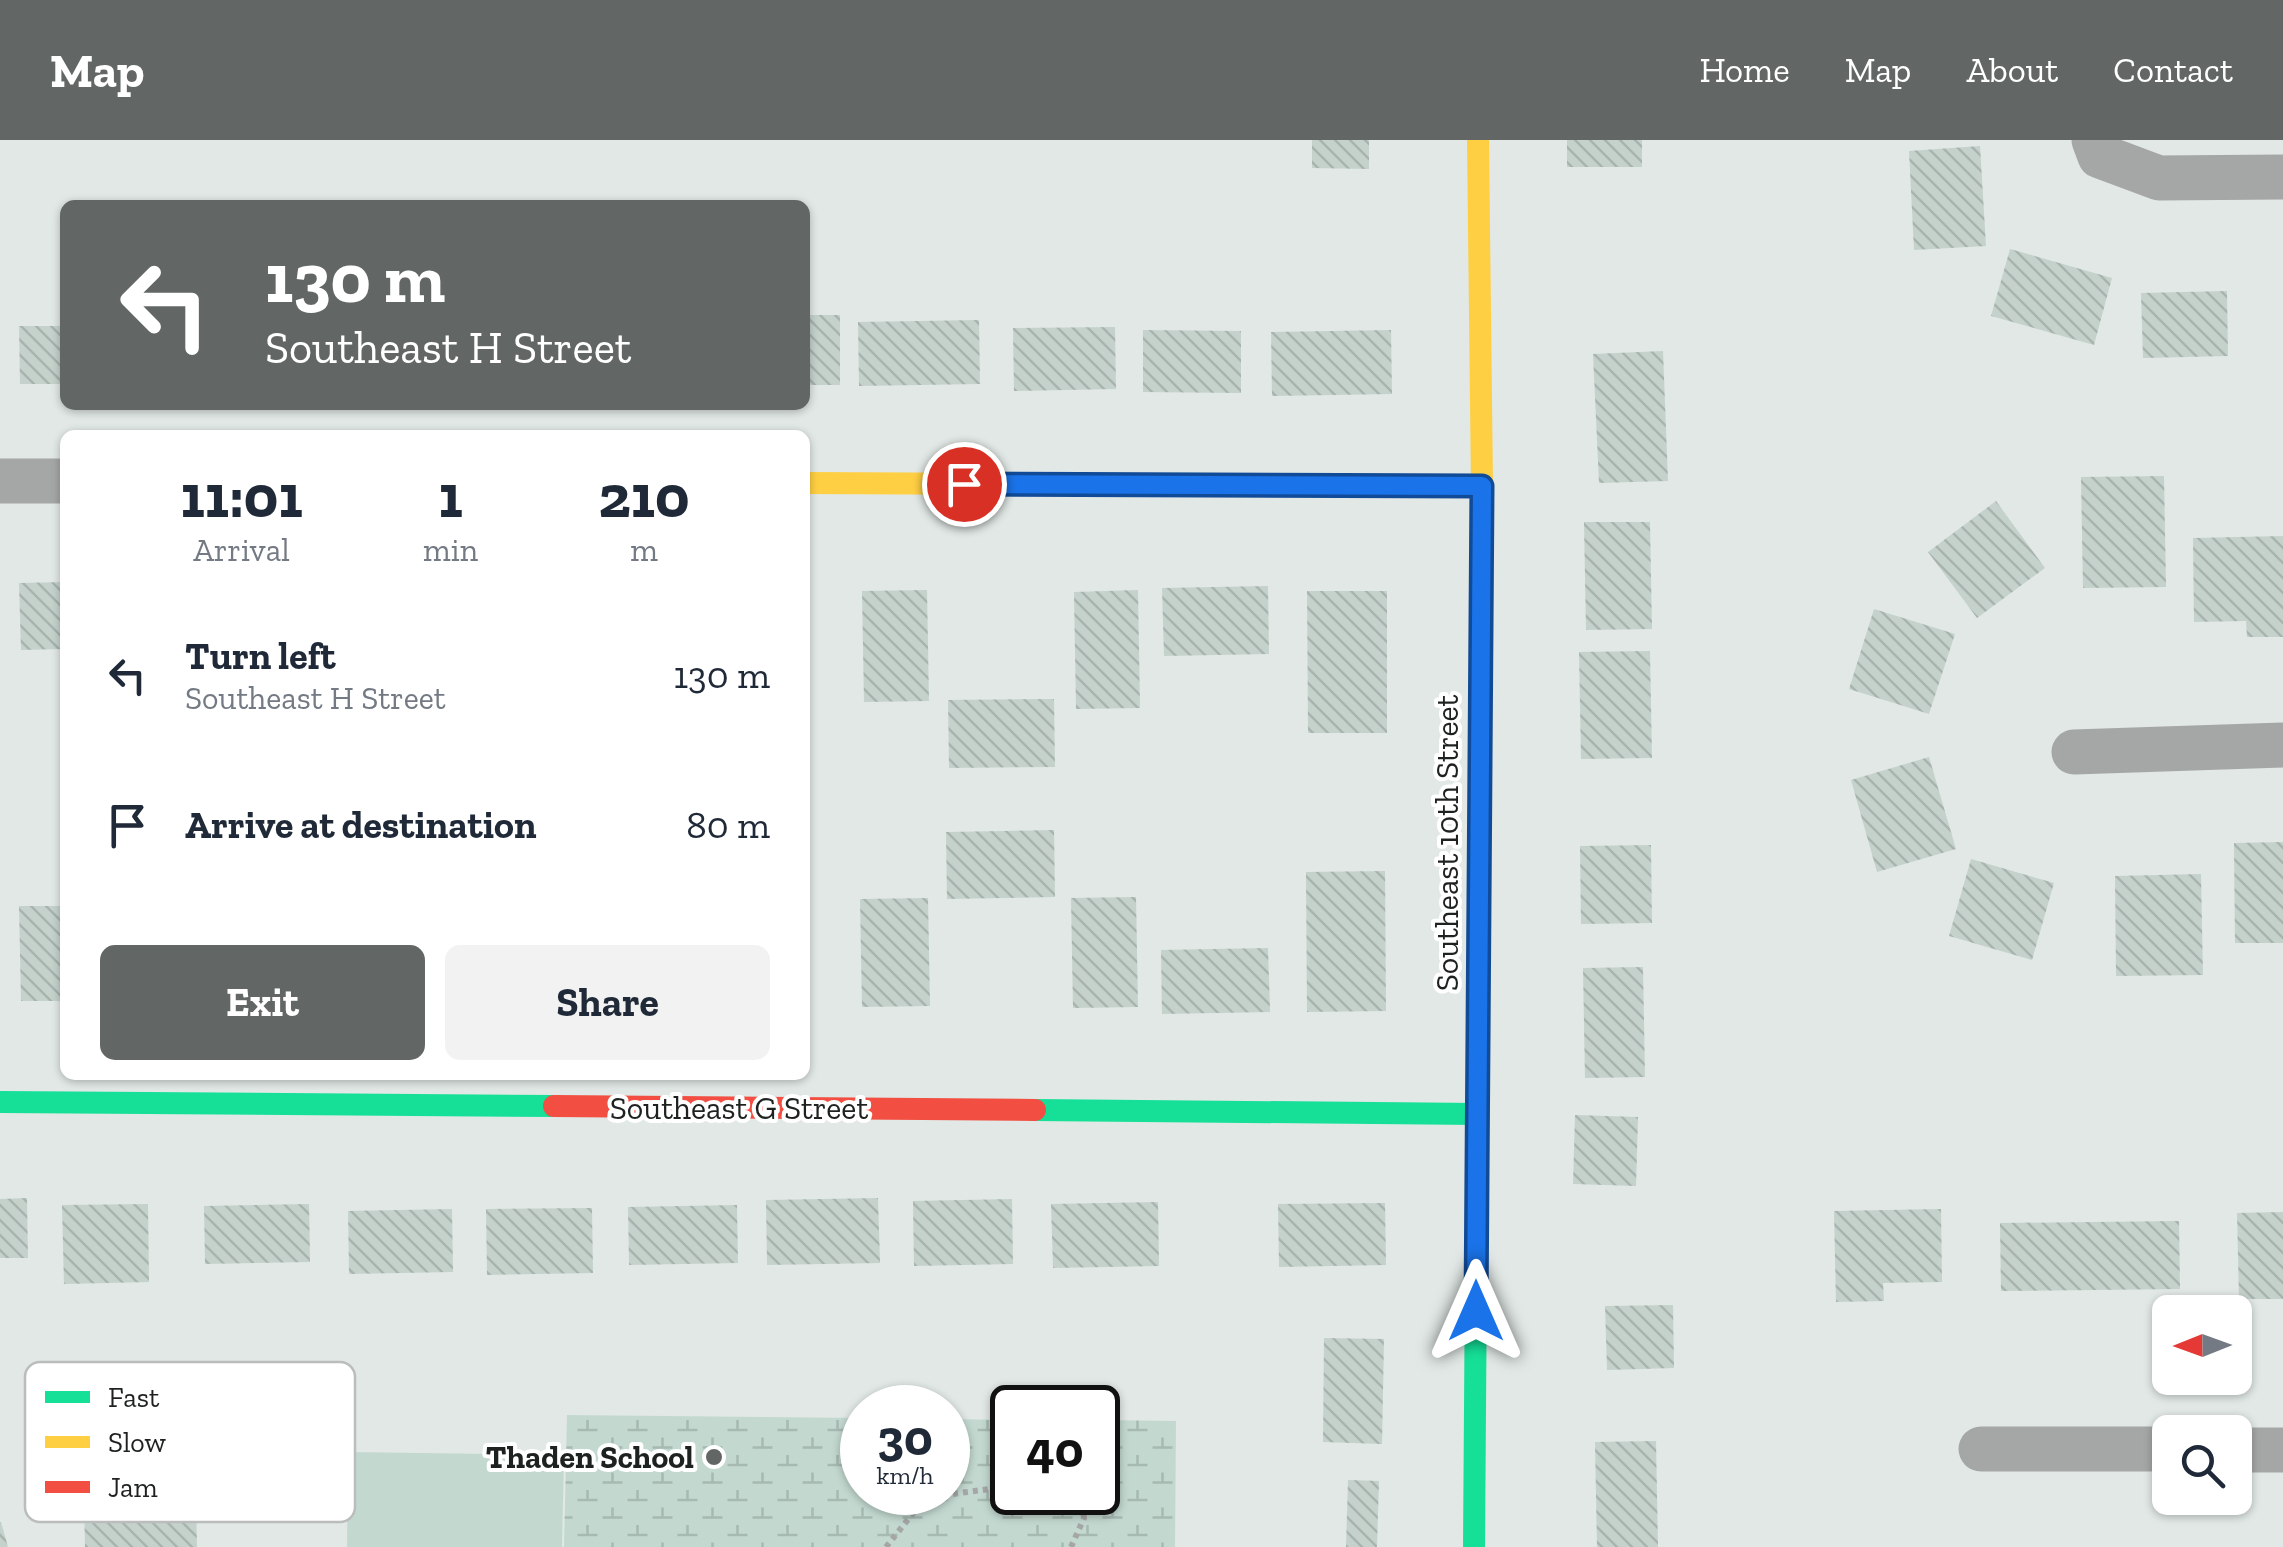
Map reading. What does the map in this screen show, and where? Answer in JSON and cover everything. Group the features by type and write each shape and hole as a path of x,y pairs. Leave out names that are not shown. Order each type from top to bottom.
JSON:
{"street":[{"name":"Southeast 10th Street","path":"1474,1547 1482,486 1478,140"},
{"path":"2097,148 2159,178 2283,177"},
{"path":"0,481 60,481"},
{"path":"810,483 1482,486"},
{"path":"2074,752 2283,745"},
{"name":"Southeast G Street","path":"0,1102 1478,1114"},
{"path":"1981,1449 2152,1450"},
{"path":"2252,1450 2283,1450"}],"path":[{"path":"886,1547 930,1498 990,1489"},
{"path":"1071,1547 1084,1515"}],"green space":[{"name":"Thaden School","path":"567,1415 840,1418 840,1515 970,1515 970,1419 990,1420 990,1515 1120,1515 1120,1420 1176,1421 1175,1547 564,1547"},
{"path":"355,1452 564,1455 562,1547 347,1547 347,1522 355,1522"}],"building":[{"path":"1312,140 1369,140 1369,169 1312,168"},
{"path":"1567,140 1642,140 1642,167 1567,167"},
{"path":"1980,146 1986,246 1914,250 1909,151"},
{"path":"2010,249 2112,278 2094,345 1991,316"},
{"path":"2227,291 2228,356 2143,358 2141,293"},
{"path":"810,315 840,315 840,385 810,385"},
{"path":"979,320 980,384 859,386 858,322"},
{"path":"19,326 60,326 60,384 20,384"},
{"path":"1115,327 1116,389 1014,391 1013,328"},
{"path":"1143,330 1241,331 1241,393 1143,392"},
{"path":"1391,330 1392,394 1272,396 1271,332"},
{"path":"1663,351 1668,481 1599,483 1593,354"},
{"path":"2164,476 2166,587 2083,588 2081,477"},
{"path":"1996,501 2045,568 1977,618 1928,552"},
{"path":"1584,522 1650,522 1652,629 1586,630"},
{"path":"2283,536 2283,637 2247,637 2246,621 2194,622 2193,538"},
{"path":"60,582 60,649 21,650 19,583"},
{"path":"1268,586 1269,654 1164,656 1162,588"},
{"path":"927,590 929,701 864,702 862,591"},
{"path":"1138,590 1140,708 1076,709 1074,592"},
{"path":"1307,591 1387,591 1387,733 1308,733"},
{"path":"1874,609 1955,634 1929,714 1849,689"},
{"path":"1650,651 1652,758 1581,759 1579,652"},
{"path":"1054,699 1055,767 949,768 948,700"},
{"path":"1929,757 1956,849 1877,872 1851,780"},
{"path":"1054,830 1055,897 947,899 946,832"},
{"path":"2283,842 2283,943 2235,943 2234,843"},
{"path":"1651,845 1652,923 1581,924 1580,846"},
{"path":"1971,859 2054,883 2032,960 1949,936"},
{"path":"1385,871 1386,1011 1307,1012 1306,872"},
{"path":"2201,874 2203,975 2116,976 2115,876"},
{"path":"1136,897 1138,1007 1073,1008 1071,898"},
{"path":"928,898 930,1006 862,1007 860,899"},
{"path":"19,906 60,906 60,1001 21,1001"},
{"path":"1268,948 1270,1012 1162,1014 1161,950"},
{"path":"1643,967 1645,1077 1585,1078 1583,968"},
{"path":"1575,1115 1638,1117 1636,1186 1573,1184"},
{"path":"27,1198 28,1258 0,1258 0,1199"},
{"path":"878,1198 880,1263 767,1265 766,1200"},
{"path":"1012,1199 1013,1264 914,1266 913,1201"},
{"path":"1158,1202 1159,1266 1053,1268 1051,1204"},
{"path":"1385,1203 1386,1265 1279,1267 1278,1204"},
{"path":"148,1204 149,1282 64,1284 62,1205"},
{"path":"309,1204 310,1262 205,1264 204,1206"},
{"path":"737,1205 738,1263 629,1265 628,1207"},
{"path":"592,1208 593,1273 487,1275 486,1209"},
{"path":"452,1209 453,1272 349,1274 348,1211"},
{"path":"1941,1209 1942,1282 1883,1283 1884,1301 1836,1302 1834,1211"},
{"path":"2283,1212 2283,1299 2239,1295 2237,1213"},
{"path":"2179,1221 2180,1289 2001,1291 2000,1223"},
{"path":"1673,1305 1674,1368 1607,1370 1605,1306"},
{"path":"1324,1338 1384,1339 1382,1444 1323,1442"},
{"path":"1656,1441 1658,1547 1597,1547 1595,1442"},
{"path":"1348,1480 1379,1481 1377,1547 1346,1547"},
{"path":"1,1522 8,1547 0,1547"},
{"path":"84,1522 196,1522 197,1547 85,1547"}],"traffic: fast":[{"path":"1203,485 1482,486"},
{"path":"1474,1547 1479,861"},
{"path":"0,1102 554,1106"},
{"path":"1035,1110 1478,1114"}],"traffic: slow":[{"path":"1478,140 1482,486 1479,861"},
{"path":"810,483 1203,485"}],"traffic: jam":[{"path":"554,1106 1035,1110"}],"place":[{"name":"Thaden School","path":"714,1457"}],"route":[{"path":"964,484 1482,486 1476,1311"}]}
